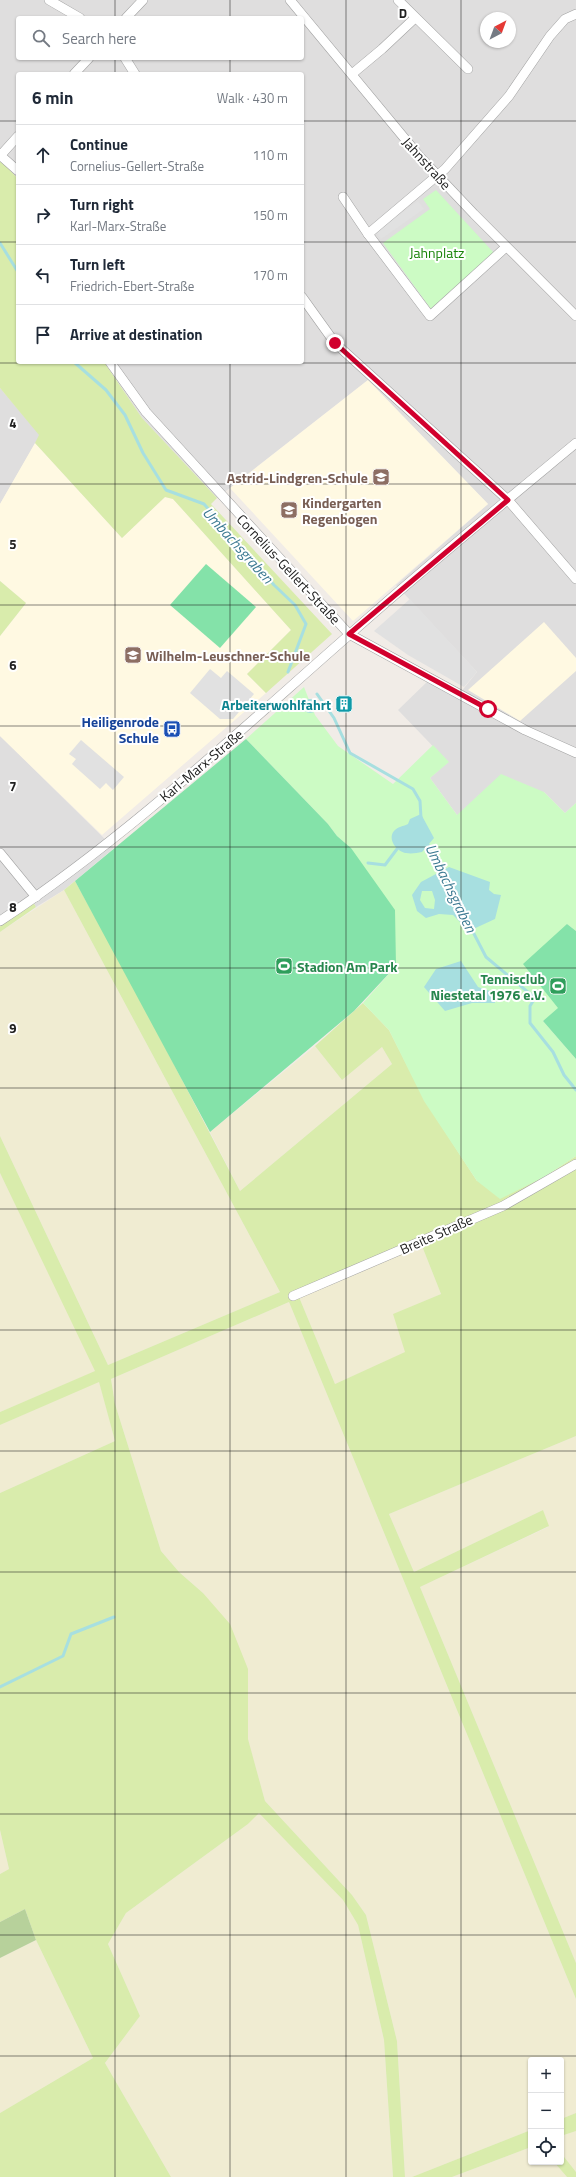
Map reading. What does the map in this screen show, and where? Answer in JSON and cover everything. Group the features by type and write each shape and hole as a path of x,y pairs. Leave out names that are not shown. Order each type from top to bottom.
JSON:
{"street":[{"path":"49,0 77,16"},
{"path":"128,16 143,0"},
{"name":"Jahnstraße","path":"290,0 303,16"},
{"path":"398,0 468,69"},
{"path":"368,234 437,174 445,169 510,96 550,36 565,19 576,14"},
{"name":"Jahnstraße","path":"304,17 420,157 506,247 576,316"},
{"path":"352,74 382,49 415,18"},
{"path":"76,72 87,60"},
{"path":"126,60 134,72"},
{"path":"16,138 0,155 16,168"},
{"path":"343,197 368,234 430,316 506,247"},
{"path":"304,300 335,343 508,500 576,579"},
{"name":"Cornelius-Gellert-Straße","path":"111,364 146,412 349,634 525,730 576,753"},
{"name":"Karl-Marx-Straße","path":"0,921 36,897 108,842 202,765 349,634 576,443"},
{"path":"0,853 36,897"},
{"name":"Breite Straße","path":"293,1296 503,1206 576,1164"}],"shaded area":[{"path":"0,0 576,0 576,803 565,813 544,792 457,815 430,778 448,762 398,710 429,680 456,698 477,672 396,585 488,504 368,380 217,498 142,418 105,364 304,364 304,72 16,72 16,177 0,159"},
{"path":"418,201 424,209 381,239 376,232"},
{"name":"Astrid-Lindgren-Schule","path":"368,380 488,504 353,621 230,488"},
{"path":"0,388 40,435 0,504"},
{"name":"Wilhelm-Leuschner-Schule","path":"35,443 122,538 165,497 173,499 291,630 247,674 266,693 102,835 0,736 0,636 26,603 0,581 0,504"},
{"path":"410,599 477,672 464,687 408,655 374,631"},
{"path":"544,622 576,658 576,671 520,721 468,690"},
{"path":"210,669 221,678 227,671 254,694 233,719 220,719 190,693"},
{"path":"0,736 114,848 64,890 36,907 33,902 0,924"},
{"path":"81,740 124,777 113,790 106,783 100,789 72,764 76,759 69,754"},
{"path":"64,890 280,1292 108,1365 0,1136 0,932"},
{"path":"315,1046 342,1080 382,1047 392,1064 240,1191 210,1132"},
{"path":"0,1173 96,1371 0,1412"},
{"path":"422,1246 441,1294 394,1314 406,1352 335,1384 299,1297"},
{"path":"289,1302 576,1999 576,2113 564,2118 564,2057 528,2057 528,2131 412,2177 405,2177 397,2041 366,1915 352,1895 265,1801 248,1740 248,1669 203,1593 179,1572 161,1551 115,1404 111,1379"},
{"path":"99,1381 115,1441 0,1493 0,1425"},
{"path":"576,1436 576,1963 420,1587 548,1527 543,1510 414,1572 389,1514"},
{"path":"259,1812 343,1900 358,1925 384,2040 393,2177 171,2177 105,2063 140,2016 108,1944 126,1913 248,1824"},
{"path":"0,1830 9,1869 0,1874"},
{"path":"36,1940 93,2058 0,2113 0,1958"},
{"path":"576,2131 576,2172 564,2157 564,2135"},
{"path":"528,2148 528,2165 557,2165 567,2177 452,2177"}],"green space":[{"path":"0,159 16,177 16,364 105,364 142,418 217,498 211,504 332,634 266,693 247,674 291,630 173,499 165,497 122,538 35,443 39,435 0,388"},
{"name":"Jahnplatz","path":"436,190 494,253 431,309 383,243 430,209 423,199"},
{"path":"206,564 256,607 220,648 170,605"},
{"path":"0,581 26,603 0,636"},
{"path":"304,687 315,715 338,746 393,784 433,745 449,762 430,778 457,815 501,774 544,792 565,813 576,803 576,931 567,924 558,1009 543,1021 576,1059 576,1156 544,1177 500,1199 477,1181 424,1101 389,1030 363,1003 396,966 351,848 337,836 328,824 246,739"},
{"path":"246,739 328,824 337,836 351,848 395,910 396,966 354,1011 210,1132 75,881"},
{"path":"75,881 132,984 240,1191 392,1064 382,1047 342,1080 315,1046 363,1003 389,1030 425,1101 477,1181 544,1177 576,1156 576,1436 389,1514 414,1572 543,1510 549,1526 420,1587 576,1963 576,1999 289,1302 111,1379 115,1404 161,1551 179,1572 203,1593 230,1624 248,1669 248,1739 265,1801 352,1895 366,1915 397,2041 405,2177 393,2177 384,2040 358,1925 343,1900 259,1813 248,1824 126,1913 108,1944 140,2016 105,2063 171,2177 0,2177 0,2113 93,2058 36,1940 25,1909 0,1922 0,1874 9,1869 0,1830 0,1493 115,1441 99,1382 0,1425 0,1412 95,1371 0,1173 0,1136 108,1365 280,1292 64,890","holes":["422,1246 441,1294 393,1314 405,1352 335,1384 299,1297"]},
{"path":"33,902 36,907 0,932 0,924"},
{"name":"Tennisclub Niestetal 1976 e.V.","path":"567,924 576,931 576,1059 543,1021 558,1008 523,964"},
{"path":"25,1909 36,1940 0,1958 0,1922"},
{"path":"576,2113 576,2131 564,2135 564,2118"},
{"path":"528,2131 528,2148 452,2177 412,2177"},
{"path":"564,2157 576,2172 576,2177 567,2177 557,2165 564,2165"}],"water":[{"path":"310,699 315,701 317,706 315,711 310,713 305,711 303,706 305,701"},
{"path":"421,814 434,838 422,852 403,852 396,848 392,841 392,834 394,831 397,828 408,824 410,819"},
{"path":"449,867 490,882 489,890 494,894 501,895 495,919 469,931 453,915 439,914 426,918 417,911 412,895 421,882","holes":["422,891 432,891 435,900 434,909 425,908 420,900"]},
{"path":"461,961 478,987 493,992 495,1003 472,1003 445,1011 424,987 436,969"}],"waterway":[{"name":"Umbachsgraben","path":"0,243 16,269"},
{"name":"Umbachsgraben","path":"76,364 106,390 125,415 143,453 166,490 204,504 274,585 295,605 306,624 288,672"},
{"name":"Umbachsgraben","path":"317,694 334,718 350,753 413,789 420,801 421,818"},
{"name":"Umbachsgraben","path":"427,843 444,873"},
{"path":"368,863 385,865 397,849"},
{"name":"Umbachsgraben","path":"471,928 486,957 535,998 530,1006 530,1023 553,1052 564,1075 576,1090"},
{"path":"0,1687 63,1656 71,1634 114,1617"}],"place":[{"name":"Astrid-Lindgren-Schule","path":"381,477"},
{"name":"Kindergarten Regenbogen","path":"289,510"},
{"name":"Wilhelm-Leuschner-Schule","path":"133,655"},
{"name":"Arbeiterwohlfahrt","path":"344,704"},
{"name":"Heiligenrode Schule","path":"172,729"},
{"name":"Stadion Am Park","path":"284,966"},
{"name":"Tennisclub Niestetal 1976 e.V.","path":"558,986"}],"route":[{"path":"335,343 455,450 508,500 349,634 360,638 410,668 488,709"}]}
